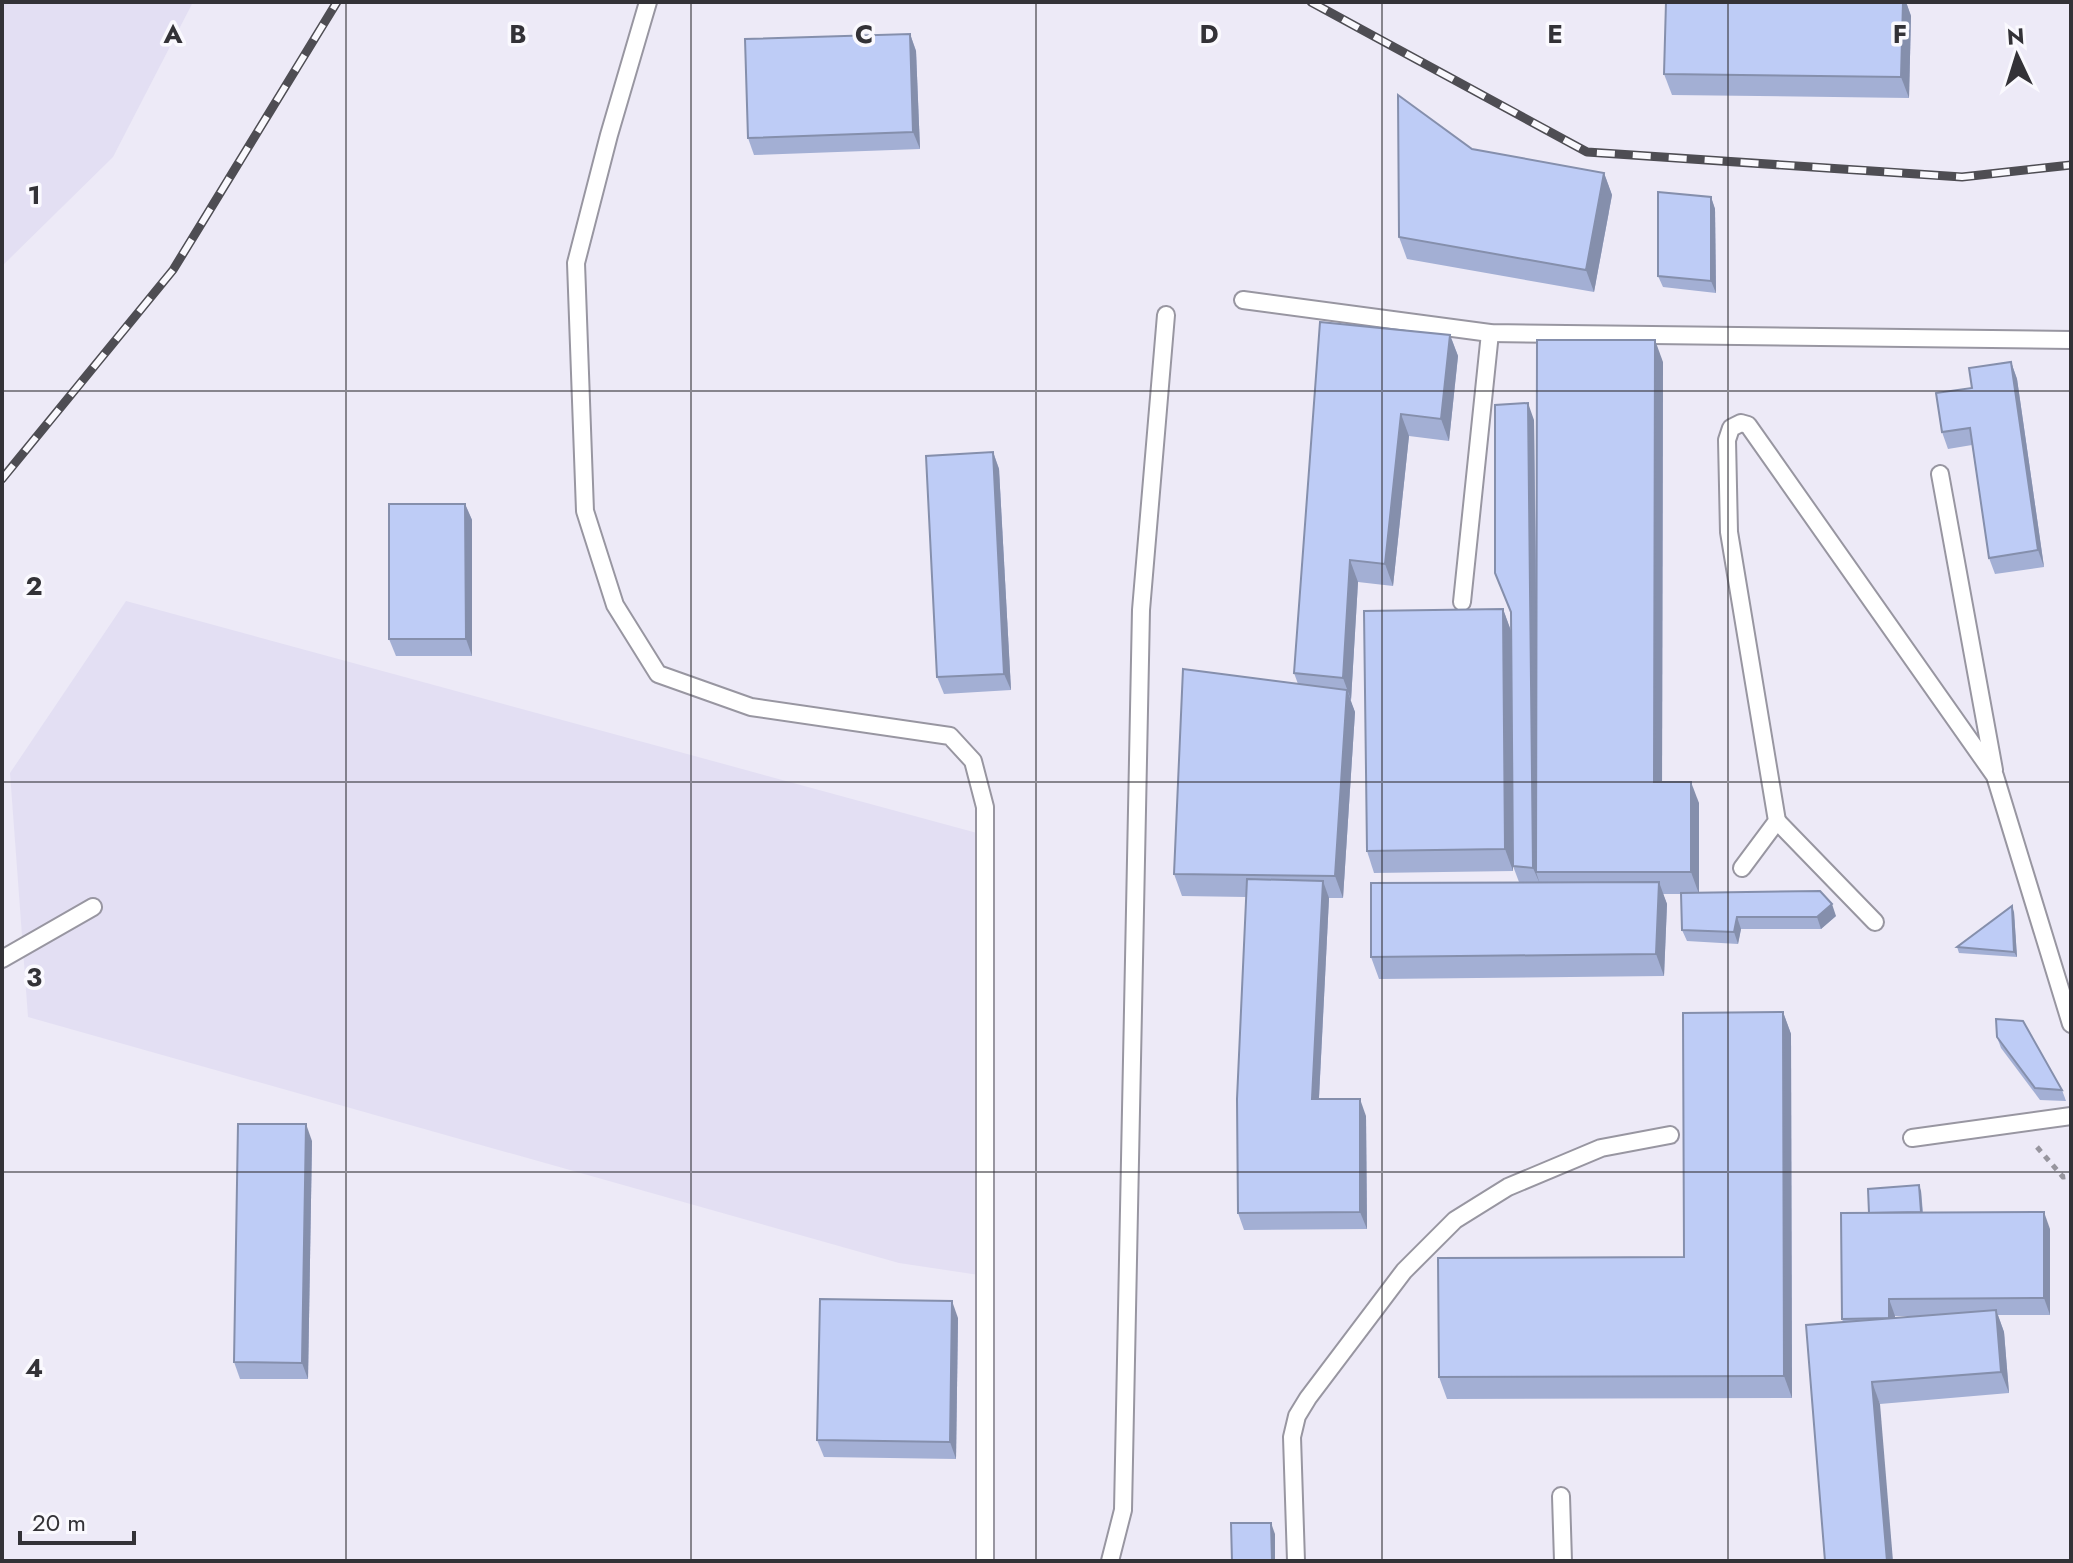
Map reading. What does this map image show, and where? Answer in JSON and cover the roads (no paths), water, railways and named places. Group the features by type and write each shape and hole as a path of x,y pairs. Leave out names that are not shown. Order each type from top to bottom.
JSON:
{"lane":[{"path":"648,2 576,263 585,511 615,605 658,674 751,707 950,736 973,761 985,807 985,1561"},
{"path":"1243,300 1490,333 2071,340"},
{"path":"1110,1561 1123,1510 1141,610 1166,315"},
{"path":"1462,602 1490,333"},
{"path":"1875,922 1777,821 1729,532 1727,440 1731,428 1741,423 1748,425 1995,776"},
{"path":"1940,474 1995,776 2071,1024"},
{"path":"1742,868 1777,821"},
{"path":"2,959 93,907"},
{"path":"1912,1138 2071,1116"},
{"path":"1296,1561 1292,1437 1297,1416 1404,1271 1455,1220 1508,1187 1601,1148 1670,1135"},
{"path":"1561,1496 1563,1561"}],"railway":[{"path":"2,479 173,270 337,2"},
{"path":"1311,2 1587,152 1962,177 2071,165"}]}
